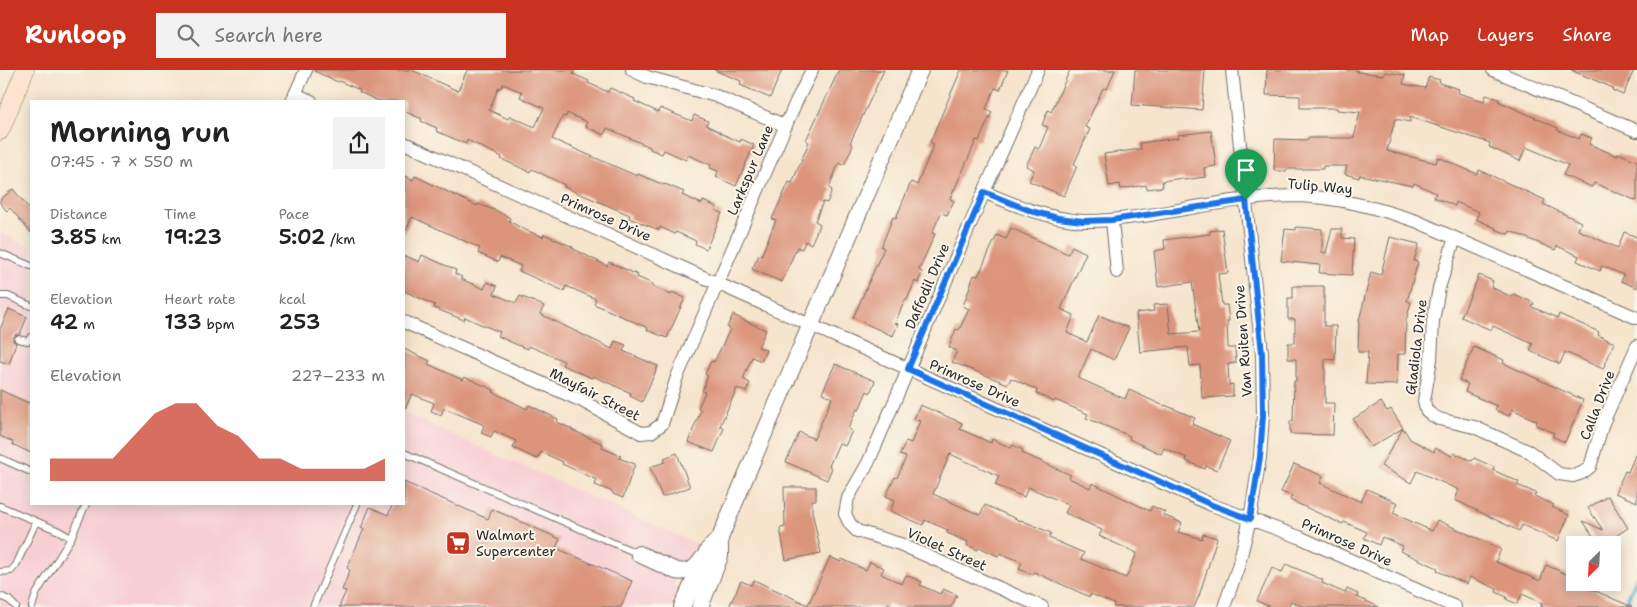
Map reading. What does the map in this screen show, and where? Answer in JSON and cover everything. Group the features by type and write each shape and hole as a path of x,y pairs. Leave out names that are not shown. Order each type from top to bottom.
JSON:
{"main road":[{"path":"0,131 25,70"}],"street":[{"path":"293,98 306,70"},
{"path":"632,70 648,73 716,96 786,126"},
{"name":"Larkspur Lane","path":"718,283 812,70"},
{"path":"639,554 676,571 687,572 698,566 708,550 720,538 920,70"},
{"name":"Daffodil Drive","path":"845,514 848,498 868,464 1038,70"},
{"name":"Van Ruiten Drive","path":"1224,607 1238,567 1250,519 1260,457 1263,415 1262,362 1232,70"},
{"path":"1493,70 1637,131"},
{"name":"Primrose Drive","path":"405,143 1212,505 1299,537 1455,607"},
{"name":"Tulip Way","path":"984,192 1031,211 1058,218 1083,221 1112,220 1246,200 1296,196 1342,200 1380,209 1416,221 1637,318"},
{"path":"1112,220 1117,272"},
{"name":"Gladiola Drive","path":"1456,238 1439,288 1424,401 1426,410 1439,418 1474,427 1530,452 1559,474 1573,476 1582,473"},
{"name":"Mayfair Street","path":"405,322 582,401 641,433 651,432 662,424 676,376 718,283"},
{"name":"Calla Drive","path":"1582,473 1590,467 1603,423 1637,346"},
{"name":"Violet Street","path":"845,514 850,524 857,531 900,544 1042,607"},
{"path":"700,607 720,556 720,538"},
{"path":"639,554 676,583 682,596 681,607"},
{"path":"681,607 704,556"}],"lane":[{"path":"0,253 30,266"},
{"path":"0,296 1,294 8,296 30,306"},
{"path":"18,339 28,341 30,338"},
{"path":"405,453 639,554"},
{"path":"0,458 30,472"},
{"path":"32,607 36,594 71,538 86,505"},
{"path":"313,607 357,505"},
{"path":"0,506 71,538"},
{"path":"0,572 12,570 36,522"},
{"path":"0,596 9,600 16,607"}],"shaded area":[{"path":"0,233 30,247 30,505 405,505 405,413 699,545 690,567 680,568 673,585 676,587 678,595 674,607 0,607"}],"building":[{"path":"314,70 412,70 458,91 467,70 575,70 573,74 608,92 610,88 658,112 660,108 692,121 694,115 708,121 706,125 720,133 740,142 741,139 754,145 736,186 716,177 718,171 710,168 711,165 688,155 686,160 664,150 662,154 607,128 604,135 585,126 587,122 567,113 566,117 563,116 552,139 637,176 638,174 684,192 682,195 702,204 703,201 717,207 715,210 722,213 706,249 695,244 696,241 676,232 675,234 660,227 659,230 629,218 630,215 564,187 565,185 532,169 530,172 501,159 502,157 467,140 466,144 436,131 437,128 405,111 405,100 377,100 359,92 360,90","holes":["503,84 522,92 520,97 544,108 535,127 510,116 508,119 489,110 499,87 501,88"]},
{"path":"714,70 782,70 770,98 740,85 741,81"},
{"path":"839,70 884,70 850,143 853,145 844,165 839,163 831,182 829,188 832,190 827,203 823,202 815,221 820,224 811,244 805,241 802,249 797,247 782,282 752,269 759,255 761,256 776,220 772,219 789,182 792,183 809,142 806,140"},
{"path":"961,70 1008,70 1000,90 995,88 986,109 992,112 979,141 976,140 950,199 954,201 947,215 941,213 932,233 935,234 919,270 922,272 918,283 915,281 907,300 905,300 895,323 898,324 893,336 853,318 884,248 881,247 893,217 896,218 911,182 917,185 934,144 930,142"},
{"path":"1070,70 1115,70 1107,89 1103,88 1085,127 1090,129 1074,164 1077,166 1064,196 1029,181 1034,170 1026,166 1035,147 1039,149 1048,127 1042,125 1048,110 1051,112"},
{"path":"1135,70 1205,70 1202,110 1132,105"},
{"path":"1267,70 1358,70 1357,72 1384,75 1385,72 1405,75 1403,84 1425,88 1429,77 1440,80 1439,83 1459,89 1458,93 1484,101 1486,95 1499,99 1498,101 1558,128 1557,130 1579,139 1581,134 1592,138 1589,144 1617,156 1618,153 1637,161 1637,201 1594,183 1592,187 1563,175 1568,165 1526,147 1520,161 1489,147 1490,143 1410,117 1410,122 1395,119 1387,151 1436,163 1438,157 1477,174 1479,170 1545,200 1543,204 1581,222 1578,230 1618,248 1624,232 1637,237 1637,288 1621,281 1624,275 1602,266 1600,271 1577,261 1579,256 1557,246 1555,250 1510,231 1508,234 1495,229 1476,219 1479,212 1456,202 1455,206 1434,197 1436,193 1414,183 1413,186 1360,175 1359,178 1345,174 1347,166 1323,166 1323,169 1274,171 1275,139 1354,138 1360,112 1337,110 1337,108 1300,108 1300,96 1266,95"},
{"path":"1571,70 1634,70 1623,95 1612,90 1613,88"},
{"path":"1211,131 1216,166 1204,168 1205,177 1162,181 1163,187 1147,189 1146,185 1121,189 1120,184 1109,186 1104,154 1141,149 1140,143 1178,138 1178,135"},
{"path":"405,176 413,180 415,176 477,206 478,204 497,211 510,218 509,221 523,229 543,237 544,234 573,247 607,266 609,262 638,275 637,277 671,295 672,292 685,298 667,338 594,304 596,299 566,286 564,291 519,271 521,266 500,257 498,262 478,253 480,248 412,217 405,233"},
{"path":"13,189 30,210 30,232 10,208 7,211 0,203 0,200"},
{"path":"1296,227 1322,229 1322,252 1326,253 1332,229 1342,229 1342,238 1354,239 1352,275 1319,273 1320,265 1281,261 1285,229 1296,230"},
{"path":"1011,228 1068,254 1072,246 1086,253 1061,309 1074,315 1067,333 1087,342 1099,315 1129,328 1114,360 1091,349 1078,378 1125,399 1129,390 1195,418 1192,424 1230,441 1217,470 1206,466 1205,469 1186,461 1187,458 1164,448 1161,454 1129,439 1130,436 1086,418 1088,414 1055,400 1054,402 1036,393 1037,390 1011,378 1008,384 952,362 957,351 949,347 956,329 959,330 969,309 963,306 974,275 978,276 997,235 1006,239"},
{"path":"1222,229 1228,273 1218,274 1222,305 1227,305 1229,321 1227,321 1228,348 1235,348 1236,363 1228,364 1229,385 1233,384 1233,396 1202,398 1200,365 1190,366 1188,347 1140,352 1136,313 1154,311 1153,305 1168,304 1171,334 1199,332 1192,282 1158,287 1154,251 1165,249 1164,240 1210,234 1210,231"},
{"path":"1390,237 1419,244 1414,261 1418,262 1407,301 1411,302 1406,321 1405,354 1398,354 1397,385 1366,384 1368,352 1358,352 1359,321 1371,272 1381,275"},
{"path":"405,255 419,262 422,255 456,270 455,274 462,277 461,279 484,289 487,282 497,286 494,294 516,303 520,296 544,306 540,314 612,349 615,341 626,345 623,351 658,366 642,402 630,396 631,393 562,365 564,361 529,346 528,349 515,344 498,336 500,332 465,317 464,320 434,308 435,305 405,291"},
{"path":"1479,275 1493,281 1491,287 1512,297 1514,294 1534,303 1532,307 1558,318 1559,314 1599,332 1598,335 1614,343 1603,369 1565,352 1560,364 1530,351 1533,344 1493,326 1491,330 1461,317"},
{"path":"1293,286 1324,286 1324,326 1336,326 1335,360 1325,359 1325,403 1334,403 1333,435 1290,434 1290,421 1293,421 1294,381 1296,381 1296,359 1288,359 1288,343 1295,343 1295,319 1288,319 1288,298 1293,298"},
{"path":"9,309 27,317 20,334 16,334 13,338 13,341 16,343 9,364 0,361 0,329"},
{"path":"733,315 766,330 758,347 766,350 761,361 752,357 743,379 750,383 746,392 737,388 720,426 724,428 714,452 688,442 701,410 698,408 705,392 702,391 708,376 705,374 711,361 714,362 721,348 730,329 727,327"},
{"path":"1474,347 1504,360 1503,363 1583,400 1565,442 1552,436 1554,433 1536,425 1537,421 1512,409 1509,416 1495,410 1497,406 1465,392 1468,384 1459,380"},
{"path":"405,349 430,361 428,364 463,380 465,377 494,390 493,392 527,409 529,405 558,419 557,422 603,444 602,448 621,456 619,458 635,464 623,498 595,485 597,480 562,464 563,462 541,452 537,459 513,448 516,441 494,431 491,437 481,433 484,425 444,408 441,415 431,411 434,403 412,394 405,409"},
{"path":"835,364 875,381 870,393 867,391 859,410 857,409 848,429 852,431 845,446 839,443 829,466 832,468 827,480 786,462 799,432 814,439 832,398 822,393"},
{"path":"0,390 30,404 30,453 0,436"},
{"path":"1381,402 1387,411 1391,409 1403,428 1371,447 1353,419"},
{"path":"920,405 962,423 960,429 991,443 992,439 1011,448 1013,445 1023,450 1022,453 1071,475 1069,478 1090,488 1092,483 1150,511 1152,506 1165,512 1163,515 1182,523 1178,532 1202,539 1203,534 1217,538 1194,607 1113,607 1114,604 1091,594 1090,597 1034,572 1033,575 1019,569 1022,562 1000,553 998,556 979,547 978,550 967,545 968,542 947,533 948,530 925,520 923,525 890,511 895,500 886,496 895,477 897,478 906,457 900,455 906,441 911,443 920,421 914,419","holes":["950,454 999,476 995,485 1024,497 1028,487 1069,505 1065,513 1102,530 1099,536 1137,553 1126,578 1081,559 1084,553 1049,538 1051,533 985,505 980,515 933,494"]},
{"path":"1403,428 1410,439 1434,452 1435,448 1452,456 1454,453 1472,461 1474,458 1494,467 1493,470 1519,482 1517,485 1536,493 1534,496 1554,505 1552,507 1569,515 1558,541 1522,525 1519,531 1455,500 1459,490 1417,471 1411,483 1381,466"},
{"path":"1637,451 1637,502 1615,493 1625,471 1628,472"},
{"path":"677,453 690,487 662,497 650,467 665,462 664,458"},
{"path":"1294,464 1323,476 1320,483 1361,502 1367,489 1398,503 1393,513 1432,531 1437,520 1501,549 1496,562 1540,581 1546,565 1566,574 1566,591 1596,591 1632,607 1541,607 1542,603 1522,594 1517,604 1496,592 1497,589 1470,577 1467,584 1437,571 1438,568 1400,551 1403,546 1382,537 1379,545 1364,538 1367,532 1344,522 1342,524 1290,500 1292,496 1281,492"},
{"name":"Walmart Supercenter","path":"405,482 488,519 492,509 560,539 556,548 632,581 621,607 339,607 346,591 342,590 350,570 347,568 364,529 361,528 370,507 388,515 393,505 405,505"},
{"path":"784,487 816,487 816,500 812,500 812,511 821,553 786,560 780,528 785,527"},
{"path":"1608,496 1628,528 1616,536 1593,536 1583,521 1603,530 1588,508"},
{"path":"830,557 841,562 842,559 866,570 870,562 884,568 881,574 902,584 906,575 922,582 920,585 940,594 943,589 957,595 951,607 896,607 888,603 886,607 729,607 741,581 751,585 754,580 808,605"},
{"path":"1286,564 1323,580 1322,583 1345,593 1347,589 1358,594 1357,597 1379,607 1303,607 1291,601 1288,607 1271,607 1257,601 1272,568 1282,572"}],"waterway":[{"path":"1624,607 1637,577"}],"place":[{"name":"Walmart Supercenter","path":"458,543"}],"route":[{"path":"984,192 1031,211 1058,218 1083,221 1112,220 1246,200 1262,353 1263,415 1260,457 1250,519 1212,505 908,369 984,192"}]}
